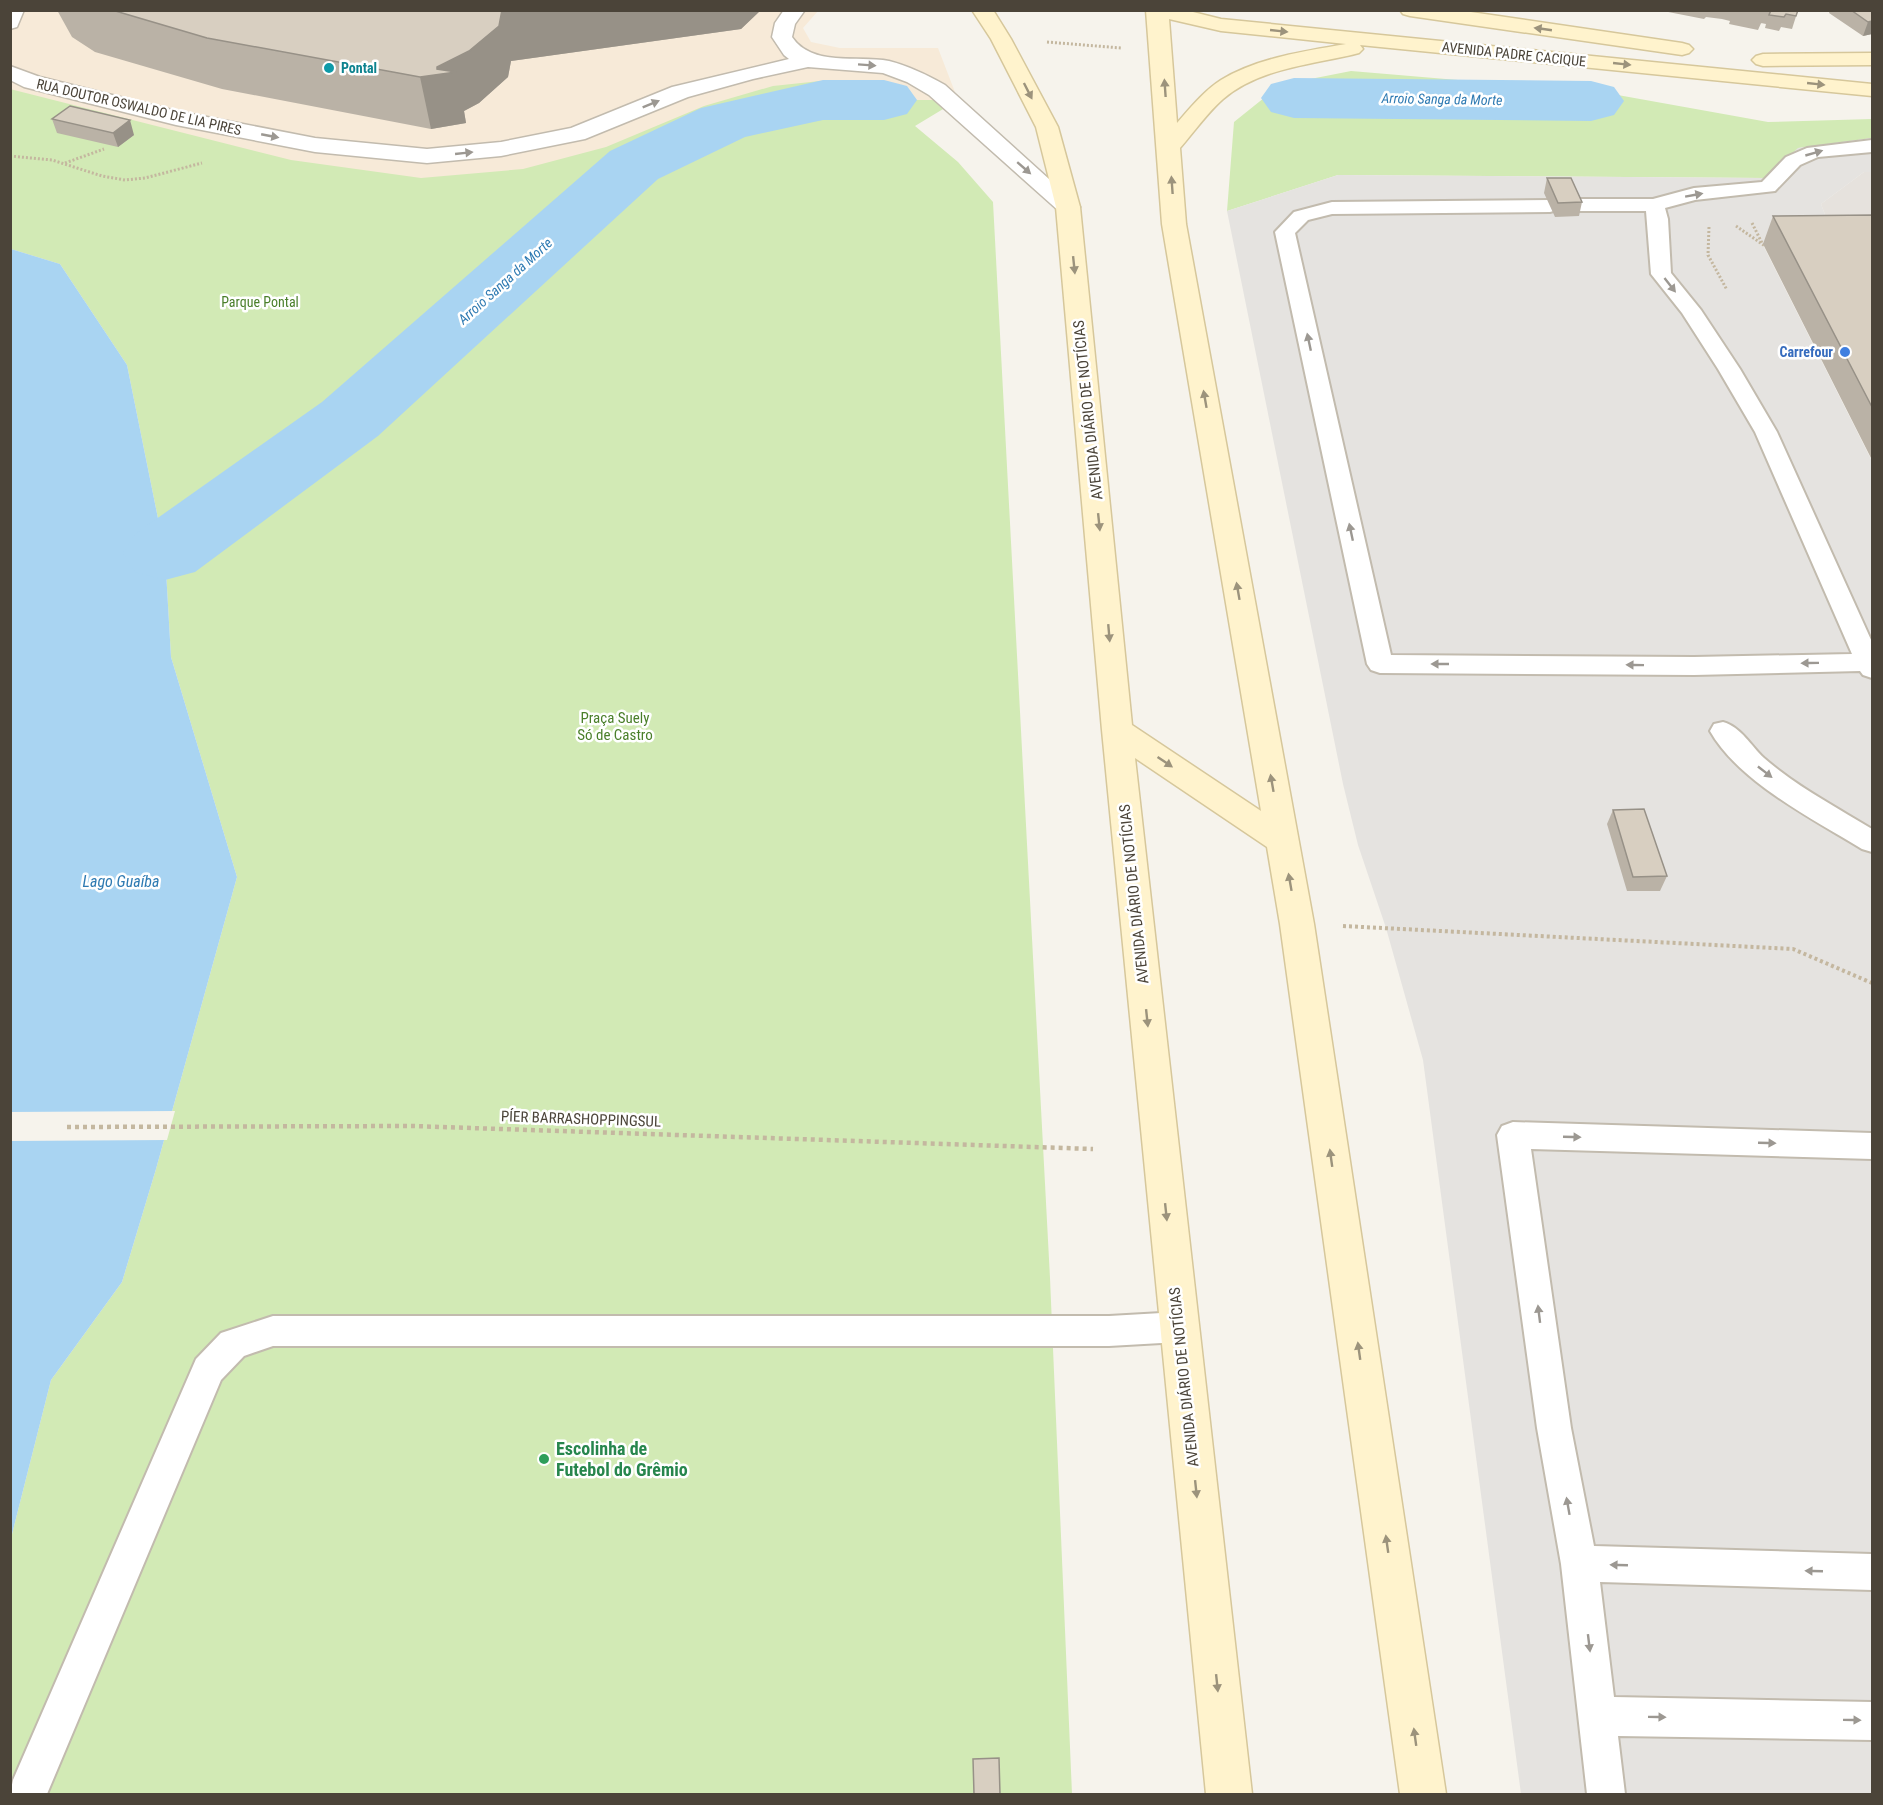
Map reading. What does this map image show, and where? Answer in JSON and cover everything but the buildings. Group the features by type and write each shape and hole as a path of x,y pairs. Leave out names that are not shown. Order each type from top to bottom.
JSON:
{"main road":[{"name":"AVENIDA DIÁRIO DE NOTÍCIAS","path":"982,10 1001,39 1047,127 1068,207 1117,730 1229,1794"},
{"name":"AVENIDA PADRE CACIQUE","path":"1410,10 1441,12 1705,52"},
{"name":"AVENIDA PADRE CACIQUE","path":"1158,11 1221,25 1872,90"},
{"path":"1158,11 1163,51 1174,224 1297,924 1423,1794"},
{"path":"1170,146 1217,93 1256,72 1311,56 1397,42"},
{"path":"1739,57 1762,60 1872,59"},
{"path":"1117,730 1282,841"}],"street":[{"path":"10,23 14,10"},
{"path":"795,10 785,22 782,37 791,51 808,61"},
{"name":"RUA DOUTOR OSWALDO DE LIA PIRES","path":"10,72 32,82 176,118 315,145 427,156 501,149 577,134 680,92 750,73 808,61 886,67 915,77 937,90 1068,207"}],"lane":[{"path":"1574,205 1654,205 1694,194 1768,187 1793,161 1814,152 1872,146"},
{"path":"1550,206 1332,208 1301,216 1285,232 1380,664 1870,665 1766,432 1729,369 1690,310 1661,274 1658,219 1654,205"},
{"path":"1723,731 1754,764 1784,788 1872,842"},
{"path":"1606,1794 1579,1564 1554,1428 1513,1135 1872,1146"},
{"path":"27,1794 207,1370 233,1344 273,1331 1097,1331 1179,1327"},
{"path":"1579,1564 1872,1572"},
{"path":"1598,1716 1872,1721"}],"path":[{"path":"1001,39 1163,51"},
{"path":"65,163 104,149"},
{"path":"10,156 27,156 65,163 111,179 128,180 167,174 206,162"},
{"path":"1708,226 1708,255 1730,296"},
{"path":"1763,244 1770,250"},
{"path":"1297,924 1793,949 1872,983"},
{"name":"PÍER BARRASHOPPINGSUL","path":"67,1127 412,1125 1093,1149"}],"shaded area":[{"name":"Pontal","path":"10,11 818,11 803,28 811,42 840,48 938,48 958,100 634,165 60,264 11,249"},
{"path":"1872,138 1872,172 1864,172 1821,204 1836,244 1763,245 1872,461 1872,1794 1521,1794 1423,1060 1386,928 1358,845 1343,784 1227,211 1338,175 1765,178 1798,148"},
{"path":"1864,172 1872,172 1872,244 1836,244 1821,204"}],"green space":[{"path":"1351,71 1601,92 1768,122 1872,119 1872,138 1799,148 1766,178 1338,175 1227,211 1234,122 1280,85"},
{"path":"820,81 871,88 884,100 958,100 915,126 958,162 993,202 1050,1278 1072,1794 11,1794 11,1538 51,1380 122,1282 156,1169 237,877 171,657 165,553 127,365 60,264 11,249 10,89 291,160 421,178 523,169 606,147 704,106 773,86"}],"water":[{"name":"Lago Guaíba","path":"11,249 60,264 127,365 165,553 171,657 237,877 156,1169 122,1282 51,1380 11,1538"}],"pier":[{"path":"175,1111 167,1140 11,1141 11,1112"}],"waterway":[{"name":"Arroio Sanga da Morte","path":"1294,98 1591,101"},
{"name":"Arroio Sanga da Morte","path":"165,553 350,419 634,165 724,122 823,100 884,100"}],"place":[{"name":"Pontal","path":"329,68"},
{"name":"Carrefour","path":"1845,352"},
{"name":"Escolinha de Futebol do Grêmio","path":"544,1459"}],"park label":[{"name":"Parque Pontal","path":"260,302"},
{"name":"Praça Suely Só de Castro","path":"615,726"}]}
